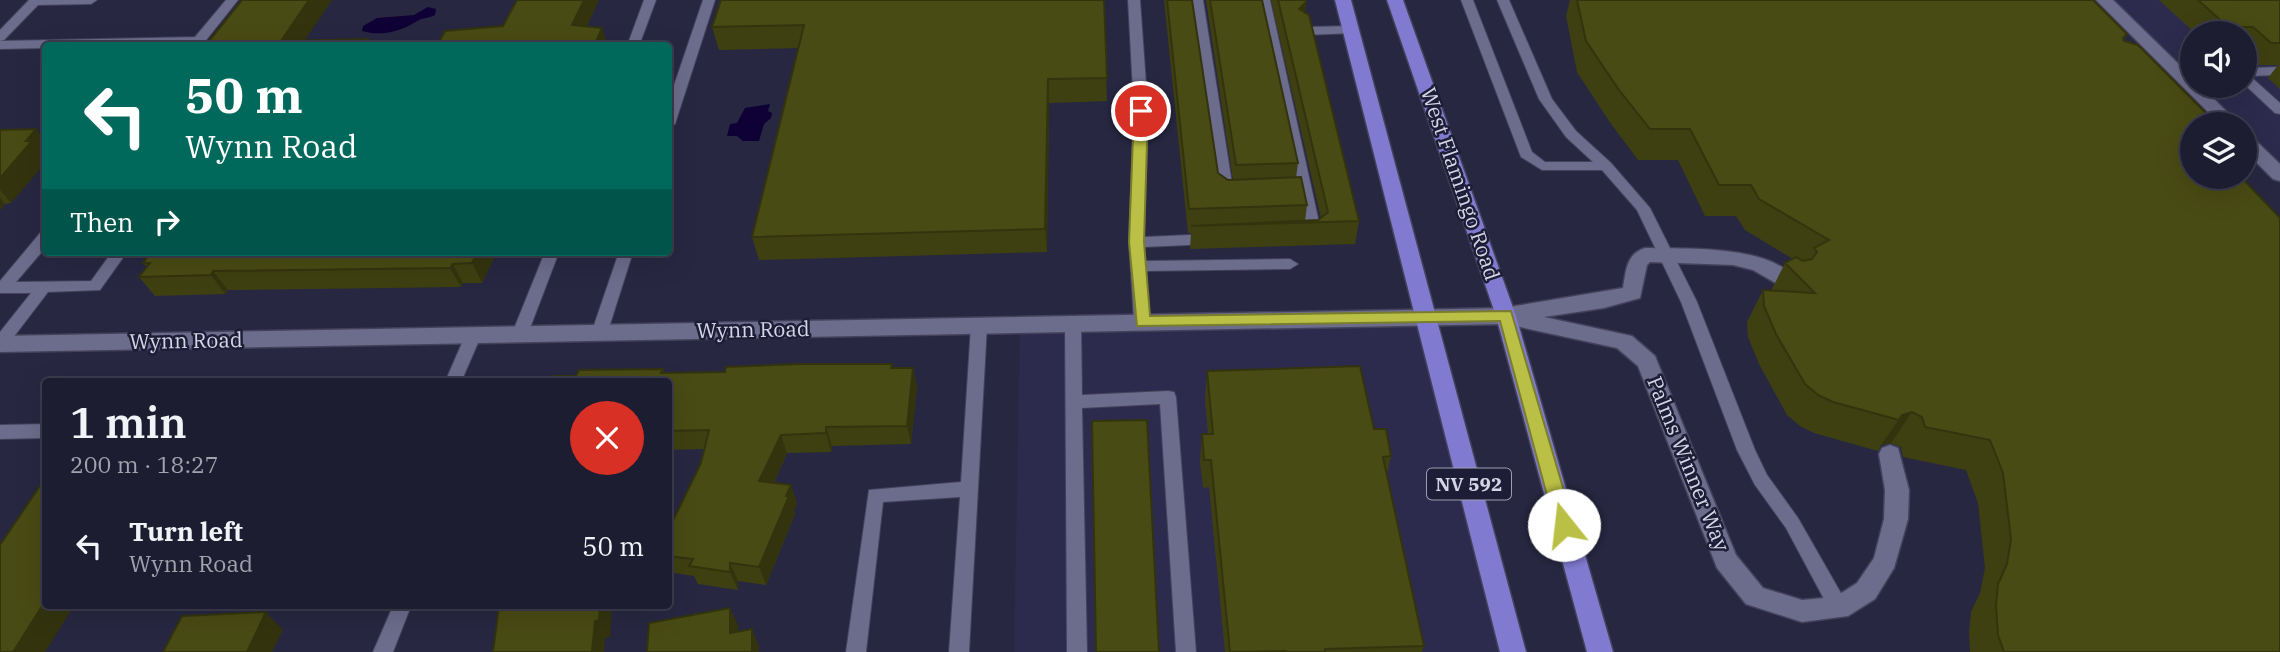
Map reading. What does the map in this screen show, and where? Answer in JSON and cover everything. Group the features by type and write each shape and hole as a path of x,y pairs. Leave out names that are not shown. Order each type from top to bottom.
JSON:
{"main road":[{"name":"NV 592","path":"1343,0 1513,652"},
{"name":"West Flamingo Road","path":"1395,0 1506,316 1600,652"}],"street":[{"path":"2104,0 2180,69"},
{"path":"2206,98 2219,112"},
{"path":"2257,152 2280,175"},
{"path":"1506,316 1567,304 1602,302 1633,293 1637,263 1645,256 1667,254 1733,258 1759,265 1788,283"},
{"name":"Wynn Road","path":"0,344 1506,316"},
{"name":"Palms Winner Way","path":"1506,316 1623,342 1647,362 1727,561 1755,596 1802,611 1839,608 1866,591 1885,561 1896,519 1897,490 1889,454"}],"lane":[{"path":"0,37 35,1 91,0"},
{"path":"149,42 199,41 232,0"},
{"path":"634,42 650,0"},
{"path":"672,112 709,0"},
{"path":"1133,0 1141,111 1136,242 1142,322"},
{"path":"1198,0 1227,196 1240,196"},
{"path":"1264,0 1300,194 1315,236 1290,237"},
{"path":"1468,0 1525,154 1542,166 1606,166"},
{"path":"1503,0 1545,99 1571,135 1606,166 1643,208 1689,302 1746,450 1761,480 1793,523 1839,608"},
{"path":"0,21 16,21"},
{"path":"1305,31 1351,30"},
{"path":"0,45 42,44"},
{"path":"2147,68 2180,71"},
{"path":"2257,72 2280,71"},
{"path":"2257,89 2280,110"},
{"path":"1136,242 1227,239"},
{"path":"42,241 3,288 95,286 117,256"},
{"path":"519,335 550,256"},
{"path":"599,334 625,256"},
{"path":"1138,266 1290,264"},
{"path":"0,344 44,287"},
{"path":"1073,323 1077,652"},
{"path":"959,652 979,325"},
{"path":"455,378 473,336"},
{"path":"1074,402 1168,397 1186,652"},
{"path":"0,432 42,431"},
{"path":"856,652 875,495 969,489"},
{"path":"383,652 401,609"}],"shaded area":[{"path":"2104,0 2280,0 2280,175 2257,152 2257,112 2218,112 2204,98 2257,98 2257,21 2180,21 2180,75"},
{"path":"428,7 436,9 435,15 399,30 384,33 362,31 363,26 377,18 414,15"},
{"path":"770,104 768,111 772,113 771,118 764,124 759,141 743,141 737,136 727,136 730,124 737,123 745,108"},
{"path":"1425,316 1513,652 1014,652 1020,324"}],"building":[{"path":"242,0 309,0 281,41 368,39 366,42 208,42"},
{"path":"517,0 584,0 572,25 602,28 596,42 439,42 445,31 503,26"},
{"path":"721,0 1104,0 1107,78 1048,79 1045,229 752,237 804,25 712,27"},
{"path":"1167,0 1192,0 1218,173 1228,180 1301,177 1307,205 1189,209"},
{"path":"1210,0 1262,0 1298,163 1236,165"},
{"path":"1278,0 1306,0 1299,9 1309,15 1359,221 1191,226 1318,220 1328,212"},
{"path":"1577,0 2093,0 2127,34 2123,38 2124,41 2138,45 2180,87 2180,98 2191,98 2205,112 2180,112 2180,189 2252,189 2280,218 2280,652 2004,652 1998,635 1996,605 1998,584 2007,564 2011,539 2003,473 1990,440 1925,427 1922,417 1912,412 1902,415 1899,420 1833,402 1818,395 1805,384 1776,334 1764,306 1763,290 1815,293 1785,263 1796,257 1803,261 1812,259 1817,252 1814,248 1829,240 1759,199 1751,185 1719,185 1690,129 1650,129 1619,90 1586,41"},
{"path":"2198,0 2280,0 2280,43 2271,43 2257,31 2257,21 2221,21"},
{"path":"36,129 26,141 32,141 0,178 0,130"},
{"path":"148,256 475,256 472,263 453,264 450,268 213,271 211,275 139,277 150,263 143,263"},
{"path":"892,364 891,368 913,368 907,426 826,427 826,433 781,435 759,481 791,485 786,496 789,496 759,567 730,563 730,572 689,566 693,559 672,556 672,523 701,463 709,430 672,431 672,378 553,378 576,376 579,370 663,369 661,373 725,372 726,367"},
{"path":"1360,366 1374,429 1386,429 1391,456 1383,457 1424,646 1325,649 1325,652 1230,652 1211,460 1204,460 1202,434 1213,434 1207,371"},
{"path":"1147,420 1159,652 1096,652 1092,421"},
{"path":"42,483 42,606 13,652 0,652 0,545"},
{"path":"730,608 730,633 752,629 752,652 647,652 649,623"},
{"path":"499,609 600,609 599,620 595,621 592,652 493,652"},
{"path":"266,612 247,652 163,652 182,616"}],"route":[{"path":"1141,111 1136,242 1142,322 1506,316 1564,525"}]}
